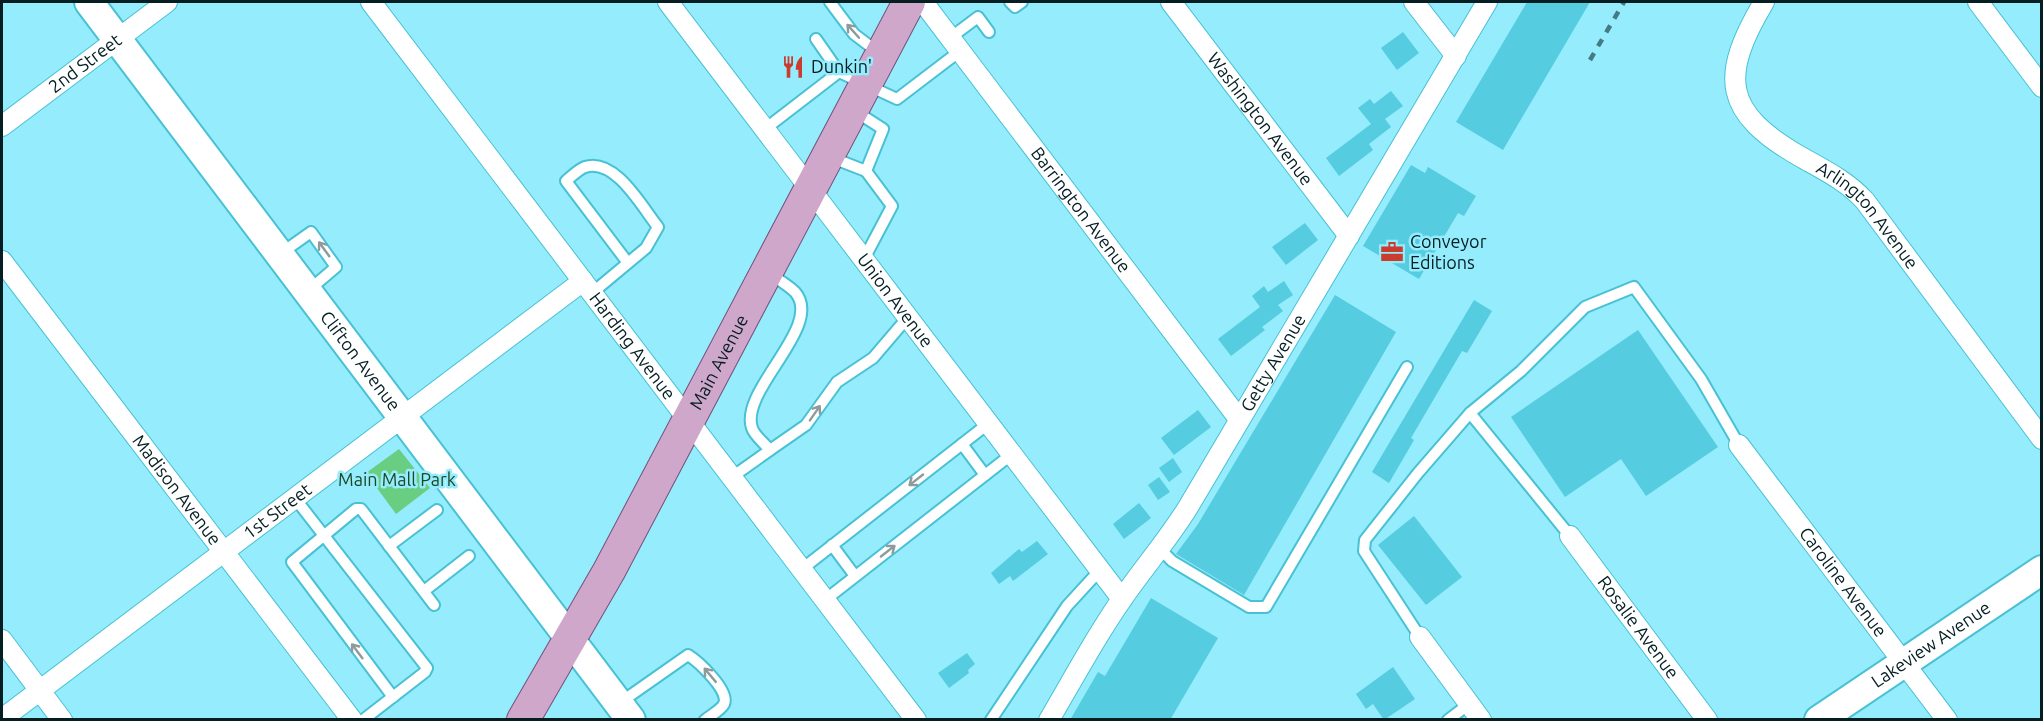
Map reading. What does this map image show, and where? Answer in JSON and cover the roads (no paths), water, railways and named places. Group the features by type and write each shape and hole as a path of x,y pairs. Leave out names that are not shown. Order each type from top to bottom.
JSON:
{"main road":[{"name":"Clifton Avenue","path":"89,2 625,712"},
{"name":"Main Avenue","path":"523,720 570,639 689,420 828,156 852,88 881,55 909,2"},
{"name":"Lakeview Avenue","path":"1820,720 2042,570"}],"street":[{"name":"2nd Street","path":"2,126 167,2"},
{"name":"Harding Avenue","path":"371,2 916,720"},
{"name":"Union Avenue","path":"668,2 1122,599"},
{"name":"Barrington Avenue","path":"923,2 1239,419"},
{"name":"Washington Avenue","path":"1171,2 1349,236"},
{"path":"1414,2 1456,56"},
{"name":"Getty Avenue","path":"1049,720 1122,599 1161,550 1487,2"},
{"name":"Arlington Avenue","path":"1764,2 1740,44 1734,66 1734,88 1742,106 1753,122 1767,135 1851,185 2042,439"},
{"path":"1978,2 2042,87"},
{"name":"Madison Avenue","path":"2,261 352,720"},
{"name":"1st Street","path":"2,719 403,416 588,287"},
{"name":"Caroline Avenue","path":"1739,445 1947,720"},
{"name":"Rosalie Avenue","path":"1570,536 1707,720"},
{"path":"1420,637 1475,712"},
{"path":"2,640 62,720"}],"lane":[{"path":"830,2 854,34 881,55"},
{"path":"1010,2 1015,7 1022,2"},
{"path":"765,129 852,88 897,99 955,44 978,17 989,32"},
{"path":"816,39 883,129 866,171"},
{"path":"828,156 866,171 892,206 864,259"},
{"path":"588,287 628,263 646,248 658,227 614,171 600,165 584,167 566,181 628,263"},
{"path":"280,254 311,232 336,267 308,291"},
{"path":"767,271 796,293 801,308 798,327 750,409 752,429 770,450"},
{"path":"1420,637 1364,551 1365,540 1418,473 1470,413 1521,371 1585,307 1634,287 1701,379 1739,445"},
{"path":"732,477 806,425 837,382 873,358 908,317"},
{"path":"1161,550 1172,561 1249,607 1266,607 1407,367"},
{"path":"1470,413 1570,536"},
{"path":"802,569 989,423"},
{"path":"962,444 985,475"},
{"path":"825,600 1012,454"},
{"path":"294,497 427,668 425,672 363,720"},
{"path":"393,697 293,566 294,559 356,509 361,508 434,605"},
{"path":"389,546 437,510"},
{"path":"832,545 855,576"},
{"path":"423,591 469,556"},
{"path":"991,720 1067,606 1100,570"},
{"path":"625,712 688,655 698,662 723,691 725,698 723,705 705,720"},
{"path":"1448,720 1475,712"}],"railway":[{"path":"1590,60 1624,2"}],"place":[{"name":"Dunkin'","path":"793,67"},
{"name":"Conveyor Editions","path":"1392,252"}],"park label":[{"name":"Main Mall Park","path":"397,480"}]}
